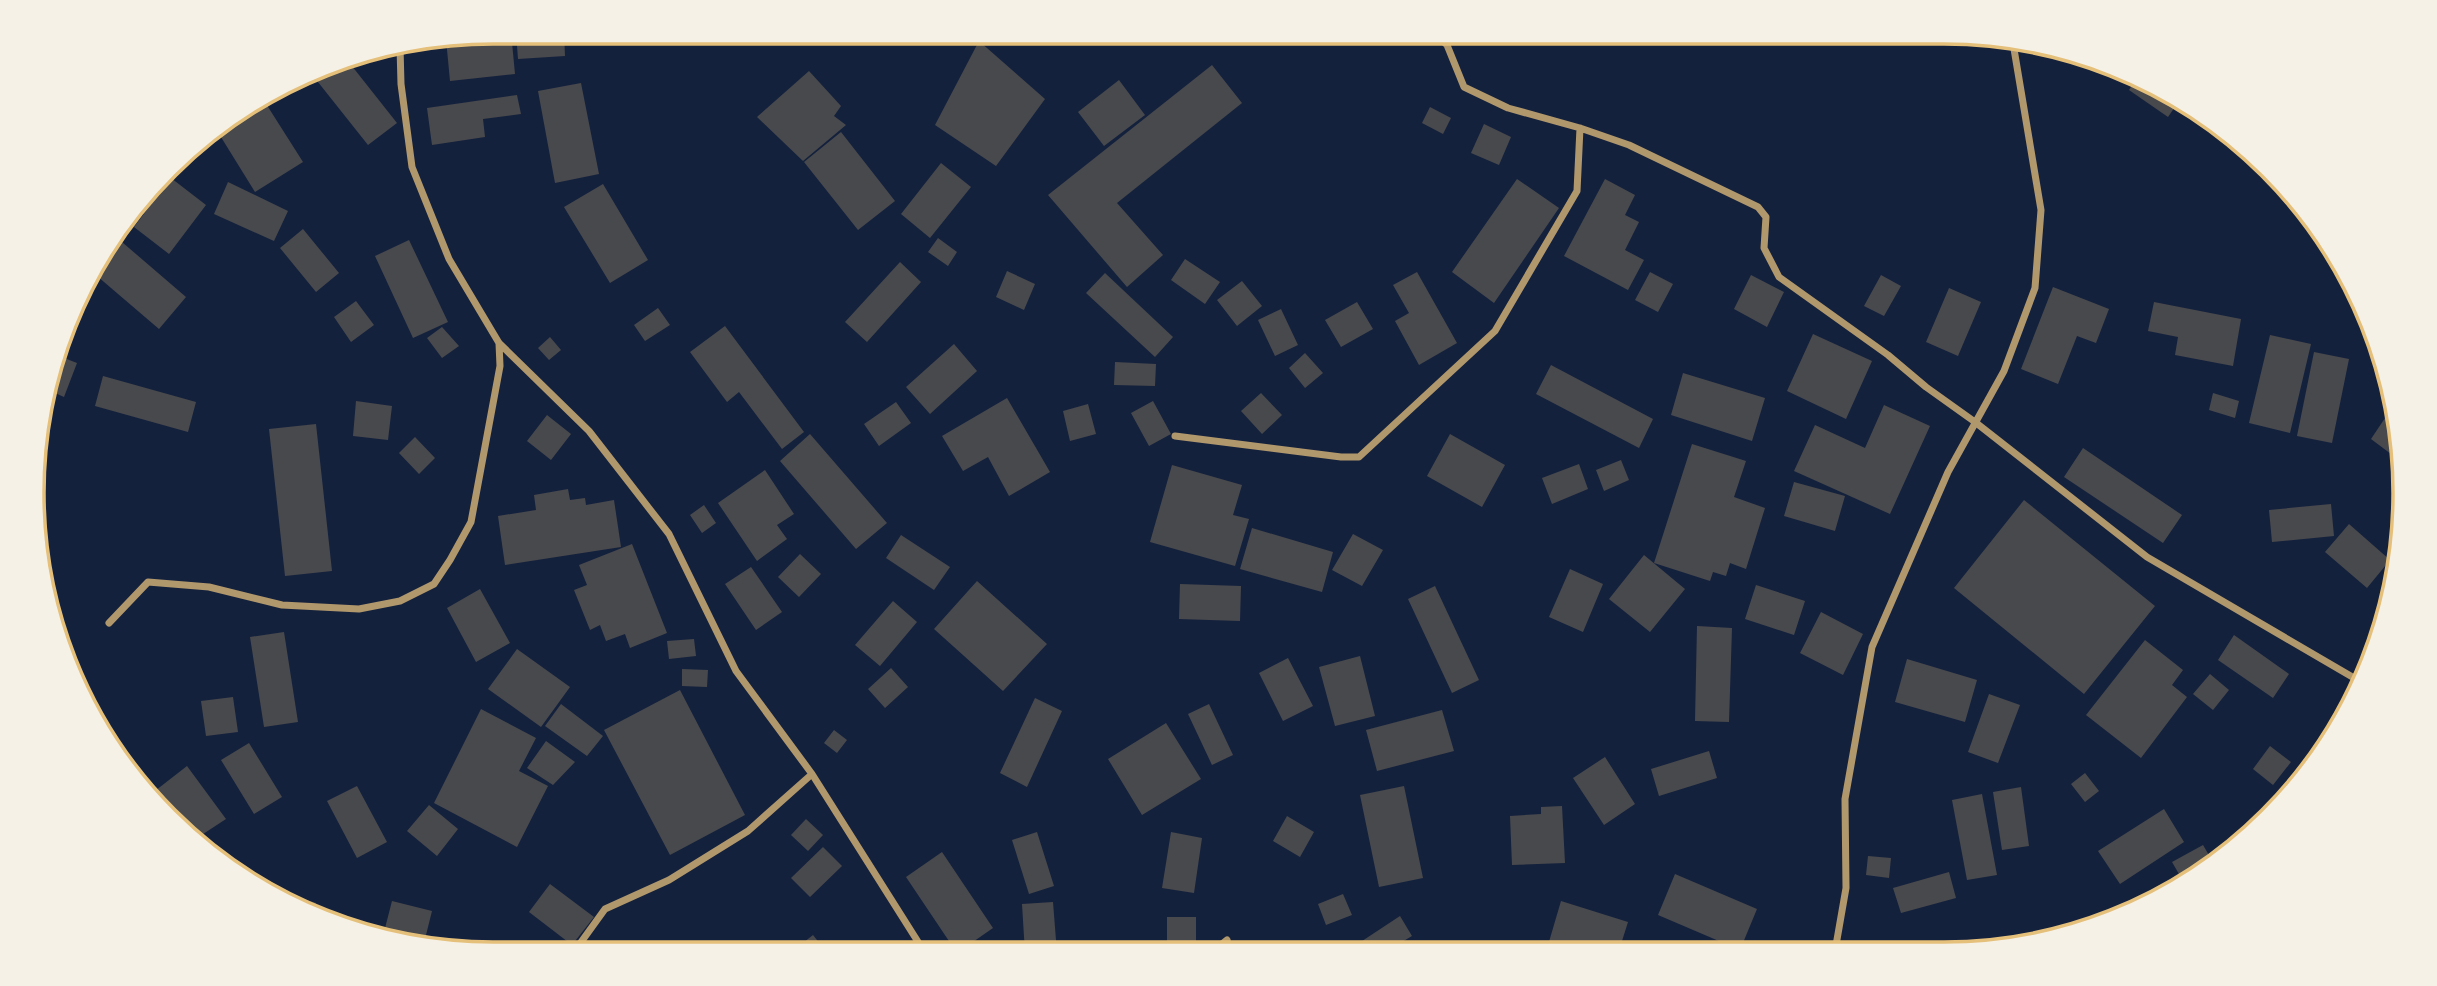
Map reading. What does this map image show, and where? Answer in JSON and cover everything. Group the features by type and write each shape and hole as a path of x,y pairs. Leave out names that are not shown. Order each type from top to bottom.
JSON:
{"street":[{"path":"1446,44 1464,87 1508,108 1629,145 1758,207 1766,217 1764,248 1779,277 1888,355 2147,557 2354,677"},
{"path":"1837,942 1846,888 1845,799 1872,647 1948,472 2004,371 2035,288 2040,210 2014,50"},
{"path":"399,54 412,167 449,259 499,343 589,432 669,534 736,671 812,774 918,942"},
{"path":"1175,436 1359,457 1495,331 1577,191 1580,128"},
{"path":"109,624 148,582 209,587 282,605 359,609 400,601 434,584 471,522 500,366 499,343"},
{"path":"581,942 605,909 669,880 748,831 812,774"}],"building":[{"path":"512,44 515,74 450,81 447,47"},
{"path":"517,44 564,44 565,56 518,59"},
{"path":"977,44 982,44 1045,99 996,166 935,125"},
{"path":"1212,65 1242,103 1117,203 1163,255 1127,287 1048,195"},
{"path":"353,67 397,123 368,145 316,80"},
{"path":"809,71 841,106 834,116 846,125 803,161 757,117"},
{"path":"1119,80 1145,115 1104,146 1078,112"},
{"path":"581,83 599,174 555,183 538,91"},
{"path":"2132,85 2175,107 2168,117 2129,90"},
{"path":"517,95 521,114 483,119 485,137 432,145 427,108"},
{"path":"267,105 303,162 255,192 221,136"},
{"path":"1430,107 1451,118 1443,134 1422,123"},
{"path":"1484,124 1511,137 1499,165 1471,153"},
{"path":"841,132 895,201 858,230 804,162"},
{"path":"941,163 971,187 930,238 901,214"},
{"path":"172,179 206,205 169,254 134,227"},
{"path":"1517,179 1559,208 1494,303 1452,272"},
{"path":"1605,179 1635,195 1625,215 1639,222 1625,250 1644,260 1628,290 1564,256"},
{"path":"228,182 288,211 274,241 214,214"},
{"path":"603,184 648,260 610,283 564,207"},
{"path":"303,229 339,273 316,292 280,248"},
{"path":"938,238 957,252 948,266 928,252"},
{"path":"409,240 448,322 413,338 375,256"},
{"path":"121,241 186,297 159,329 99,278"},
{"path":"1185,259 1220,282 1205,304 1171,280"},
{"path":"900,262 921,282 867,342 845,322"},
{"path":"1007,271 1035,284 1024,310 996,297"},
{"path":"1417,272 1457,343 1419,365 1395,321 1409,313 1393,285"},
{"path":"1650,272 1673,284 1658,312 1635,300"},
{"path":"1105,273 1173,337 1155,357 1086,293"},
{"path":"1751,275 1784,292 1767,327 1734,309"},
{"path":"1881,275 1901,286 1884,316 1864,306"},
{"path":"1242,281 1262,306 1237,326 1217,300"},
{"path":"2053,287 2109,309 2096,343 2077,336 2058,384 2021,369"},
{"path":"1949,288 1981,302 1958,356 1926,342"},
{"path":"356,301 374,325 351,342 334,317"},
{"path":"1357,302 1373,329 1341,347 1325,320"},
{"path":"2154,302 2241,319 2233,366 2175,355 2178,337 2148,331"},
{"path":"658,308 670,325 645,341 634,325"},
{"path":"1281,309 1298,345 1275,356 1258,320"},
{"path":"725,326 804,432 782,449 739,392 727,402 690,352"},
{"path":"442,327 459,346 442,358 427,338"},
{"path":"1813,334 1872,361 1846,419 1787,391"},
{"path":"2270,335 2311,344 2290,433 2249,423"},
{"path":"550,337 561,350 549,360 538,348"},
{"path":"954,344 977,371 930,414 906,387"},
{"path":"2314,352 2349,359 2332,443 2297,436"},
{"path":"1305,353 1323,373 1305,388 1289,368"},
{"path":"65,358 77,363 64,397 55,393"},
{"path":"1115,362 1156,364 1155,386 1114,385"},
{"path":"1551,365 1653,419 1639,448 1536,394"},
{"path":"1683,373 1765,398 1752,441 1671,415"},
{"path":"103,376 196,402 188,432 95,406"},
{"path":"1261,393 1282,415 1262,434 1241,411"},
{"path":"2213,393 2239,401 2235,418 2209,410"},
{"path":"1007,398 1050,472 1009,496 988,457 963,471 942,436"},
{"path":"356,401 392,406 388,440 353,436"},
{"path":"1153,401 1171,434 1149,446 1131,413"},
{"path":"896,402 911,423 879,446 864,424"},
{"path":"1088,404 1096,434 1070,441 1063,411"},
{"path":"1884,405 1930,426 1890,514 1794,471 1815,425 1865,448"},
{"path":"547,415 571,434 551,460 527,441"},
{"path":"2386,416 2391,454 2371,439"},
{"path":"316,424 332,571 285,576 269,429"},
{"path":"810,434 887,523 856,549 780,461"},
{"path":"1450,434 1505,465 1482,507 1427,476"},
{"path":"415,437 435,458 419,474 399,453"},
{"path":"1692,444 1746,461 1734,497 1765,508 1746,569 1730,563 1726,576 1713,572 1710,581 1654,563"},
{"path":"2083,448 2182,515 2163,543 2064,477"},
{"path":"1621,460 1629,480 1604,491 1596,470"},
{"path":"1579,464 1588,489 1552,504 1542,478"},
{"path":"1172,465 1242,485 1233,515 1249,519 1235,566 1150,542"},
{"path":"765,470 794,514 777,525 787,539 757,561 718,503"},
{"path":"1794,482 1845,496 1835,531 1784,516"},
{"path":"568,489 570,500 585,498 586,505 614,500 621,547 505,565 498,516 536,510 534,495"},
{"path":"2024,500 2155,606 2084,694 1954,588"},
{"path":"2331,504 2334,536 2272,542 2269,510"},
{"path":"704,505 716,523 702,533 690,515"},
{"path":"2349,524 2388,558 2387,563 2367,588 2325,552"},
{"path":"1252,528 1333,552 1322,592 1240,569"},
{"path":"1353,534 1383,550 1362,586 1332,570"},
{"path":"901,535 950,567 934,590 886,558"},
{"path":"632,544 667,633 630,648 625,634 606,641 600,625 590,630 574,590 587,585 579,565"},
{"path":"800,554 821,574 799,597 778,577"},
{"path":"1644,555 1685,589 1650,632 1609,599"},
{"path":"751,567 782,612 756,630 725,584"},
{"path":"1570,569 1603,584 1583,632 1549,617"},
{"path":"977,581 1047,644 1003,691 934,629"},
{"path":"1180,584 1241,586 1240,621 1179,619"},
{"path":"1756,585 1805,601 1794,635 1745,619"},
{"path":"1435,586 1479,680 1452,693 1408,599"},
{"path":"480,589 510,643 476,662 447,608"},
{"path":"893,601 917,622 880,666 855,645"},
{"path":"1821,612 1863,634 1843,675 1800,653"},
{"path":"1697,626 1732,628 1729,722 1695,721"},
{"path":"284,632 298,722 264,727 250,637"},
{"path":"2234,635 2289,674 2273,698 2218,660"},
{"path":"694,639 696,656 669,659 667,641"},
{"path":"2145,640 2183,670 2172,685 2187,697 2141,758 2086,715"},
{"path":"517,649 570,687 541,727 488,689"},
{"path":"1360,656 1375,716 1335,726 1319,667"},
{"path":"1288,658 1313,706 1283,721 1259,673"},
{"path":"1907,659 1977,680 1965,722 1895,702"},
{"path":"891,668 908,687 885,708 868,689"},
{"path":"682,669 708,670 707,687 682,686"},
{"path":"2210,674 2229,690 2213,710 2193,694"},
{"path":"680,690 745,815 670,855 604,730"},
{"path":"1989,694 2020,705 1998,763 1968,752"},
{"path":"233,697 238,732 206,736 201,701"},
{"path":"1035,698 1062,711 1027,787 1000,773"},
{"path":"561,704 603,736 587,756 545,726"},
{"path":"1209,704 1233,755 1212,765 1188,714"},
{"path":"481,709 536,738 519,771 548,786 517,847 434,803"},
{"path":"1442,710 1454,751 1377,771 1366,730"},
{"path":"1166,723 1201,779 1142,815 1108,759"},
{"path":"834,730 847,740 837,753 824,743"},
{"path":"546,741 575,762 553,785 527,768"},
{"path":"249,743 282,797 254,814 221,760"},
{"path":"2270,746 2291,762 2273,785 2253,769"},
{"path":"1709,751 1717,778 1659,796 1651,769"},
{"path":"1605,757 1635,804 1604,825 1573,778"},
{"path":"187,766 226,819 202,835 156,790"},
{"path":"2085,773 2099,791 2085,802 2071,784"},
{"path":"357,786 387,842 357,858 327,801"},
{"path":"1404,786 1423,878 1379,887 1360,795"},
{"path":"2021,787 2029,846 2002,850 1993,792"},
{"path":"1982,794 1997,875 1967,880 1952,800"},
{"path":"429,805 458,829 437,856 407,831"},
{"path":"1562,806 1565,863 1512,865 1510,816 1541,814 1541,807"},
{"path":"2164,809 2184,842 2120,884 2098,851"},
{"path":"1287,816 1314,832 1300,857 1273,841"},
{"path":"806,819 823,835 808,851 791,835"},
{"path":"1037,832 1054,886 1029,894 1012,840"},
{"path":"1171,832 1202,838 1194,893 1162,888"},
{"path":"2203,845 2209,855 2180,876 2172,862"},
{"path":"823,847 842,866 810,897 791,878"},
{"path":"942,852 993,928 973,942 950,942 906,877"},
{"path":"1868,856 1891,858 1889,878 1866,875"},
{"path":"1949,872 1956,898 1901,913 1893,888"},
{"path":"1675,874 1757,909 1743,942 1721,942 1658,915"},
{"path":"550,884 594,917 574,942 568,942 529,912"},
{"path":"1343,894 1352,915 1326,925 1318,904"},
{"path":"292,895 316,903 315,905"},
{"path":"392,901 432,911 426,937 385,929"},
{"path":"1561,901 1628,922 1622,941 1626,942 1549,942"},
{"path":"1053,902 1056,942 1024,942 1022,904"},
{"path":"1400,916 1412,936 1402,942 1361,942"},
{"path":"1167,917 1196,917 1196,942 1167,942"},
{"path":"813,935 819,942 804,942"}]}
